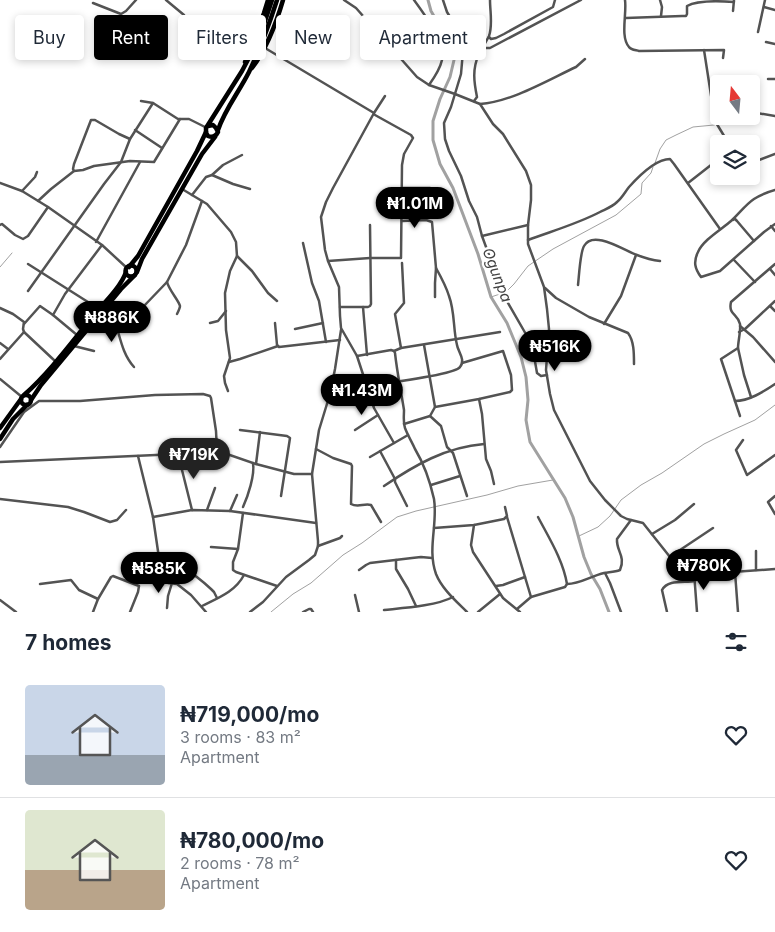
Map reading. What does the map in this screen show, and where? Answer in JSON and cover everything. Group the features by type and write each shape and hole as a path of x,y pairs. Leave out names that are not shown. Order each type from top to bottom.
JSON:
{"highway":[{"path":"242,71 268,0"},
{"path":"266,20 272,0"},
{"path":"266,26 277,0"},
{"path":"266,46 277,21 282,0"},
{"path":"0,428 22,397 38,381 119,285 138,256 197,151 207,129 248,60"},
{"path":"0,439 13,419 136,273 182,189 216,134 248,73 253,60"},
{"path":"248,73 258,60"},
{"path":"207,129 211,125 215,126 216,134"},
{"path":"207,129 208,136 212,137 216,134"},
{"path":"128,269 134,267 136,273"},
{"path":"128,269 129,276 136,273"},
{"path":"22,397 29,396 29,402"},
{"path":"22,397 23,404 29,402"}],"street":[{"path":"93,3 121,14 136,0"},
{"path":"166,0 184,14"},
{"path":"344,0 356,8 417,77 429,85 480,104 491,104 509,98 576,67 585,59"},
{"path":"414,0 437,36 442,51 440,66 429,85"},
{"path":"443,0 447,12 458,30 463,47 460,74 444,124 445,139 477,217 504,296 527,336 537,373 541,376 547,375"},
{"path":"486,40 491,25 490,0"},
{"path":"488,36 491,39 504,34 553,7 555,0"},
{"path":"486,48 490,48 582,0"},
{"path":"625,0 624,36 627,44 632,49 640,52 724,50 723,58"},
{"path":"660,0 662,7 661,16"},
{"path":"758,32 765,0"},
{"path":"625,18 686,16 688,14 687,6 691,3 705,1 734,1 733,12"},
{"path":"764,7 775,10"},
{"path":"766,42 775,44"},
{"path":"266,49 413,138 403,159 402,258 328,261"},
{"path":"704,50 710,89"},
{"path":"474,102 477,97 474,81 476,60"},
{"path":"768,79 775,79"},
{"path":"250,612 263,602 286,577 312,558 318,546 312,474 319,430 330,394 335,369 341,328 339,287 328,261 321,217 333,188 386,96"},
{"path":"141,100 153,103 180,119 189,119 207,129"},
{"path":"28,291 121,162 130,139 153,103"},
{"path":"480,104 492,124 503,134 526,171 531,185 528,244 544,287 549,329 546,360 550,394 554,410 587,476 596,490 621,516 643,523 681,567 705,574 775,568"},
{"path":"760,114 775,116"},
{"path":"38,201 51,188 74,171 121,162 154,162 180,119"},
{"path":"74,171 74,164 91,120 95,120 130,139"},
{"path":"135,130 162,148"},
{"path":"760,160 775,154"},
{"path":"212,175 223,165 242,155"},
{"path":"528,240 577,222 612,206 618,202 638,178 655,164 665,159 670,159 674,164 720,229"},
{"path":"96,242 140,161"},
{"path":"688,183 710,166"},
{"path":"22,191 35,177 37,172"},
{"path":"192,195 206,176 212,175 250,189"},
{"path":"0,183 22,191 48,207 102,245 128,269"},
{"path":"402,188 430,188"},
{"path":"182,189 211,208 233,235 236,242 236,256 230,270 226,288 229,362 224,376 228,391"},
{"path":"775,190 754,199 704,243 698,251 695,264 696,271 701,277 720,271 775,224"},
{"path":"142,307 167,282 186,245 203,201"},
{"path":"0,225 2,224 15,236 23,239 28,236 48,207"},
{"path":"732,220 735,219 754,241"},
{"path":"402,221 430,220 432,222 436,268 435,297"},
{"path":"340,307 370,306 371,304 370,225"},
{"path":"482,236 528,225"},
{"path":"771,226 775,231"},
{"path":"578,285 584,246 590,241 602,240 636,255 660,261"},
{"path":"303,243 312,283 319,301 326,342"},
{"path":"53,315 68,290 102,245"},
{"path":"604,324 621,296 636,255"},
{"path":"236,256 252,271 268,293 277,301"},
{"path":"734,260 755,282"},
{"path":"401,348 395,314 404,303 402,263"},
{"path":"28,264 99,309"},
{"path":"751,397 738,348 740,326 730,305 731,302 775,264"},
{"path":"436,268 450,296 456,340 462,364"},
{"path":"770,269 775,275"},
{"path":"167,282 168,287 179,303 180,307 177,314"},
{"path":"544,287 556,298 589,317 630,334 634,349 634,364"},
{"path":"739,332 745,329 775,302"},
{"path":"55,361 24,332 24,324 40,306 77,335"},
{"path":"108,306 117,323 126,356 134,367"},
{"path":"363,306 366,355"},
{"path":"770,306 775,311"},
{"path":"0,308 13,314 24,324"},
{"path":"210,324 218,321 226,311"},
{"path":"275,323 278,346"},
{"path":"295,329 323,323"},
{"path":"740,326 775,362"},
{"path":"341,328 357,356 374,408 394,443"},
{"path":"0,359 24,332"},
{"path":"357,356 500,332"},
{"path":"229,362 278,346 340,340"},
{"path":"0,343 8,349"},
{"path":"404,424 430,416 435,407 424,345"},
{"path":"74,346 94,351"},
{"path":"738,348 721,359 740,416"},
{"path":"394,351 404,424 422,463 434,498 432,558 436,573 439,580 467,612"},
{"path":"366,386 430,376 455,370 460,368 462,364 501,351 504,353 511,375 512,390 510,392 435,407"},
{"path":"0,379 22,397"},
{"path":"734,402 751,397 775,384"},
{"path":"0,447 24,412 39,401 80,401 203,394 211,398 217,452"},
{"path":"479,399 486,458 494,484"},
{"path":"355,430 378,415"},
{"path":"430,416 441,426 447,447 453,453 467,496"},
{"path":"240,430 287,436 290,438 280,496"},
{"path":"243,507 248,495 260,432"},
{"path":"370,456 408,435"},
{"path":"743,440 736,450 747,475 775,455"},
{"path":"384,486 426,460 450,451 484,444"},
{"path":"316,449 333,458 351,464 351,504 357,506 370,505 374,508 381,522"},
{"path":"0,462 217,452 284,471 312,474"},
{"path":"380,452 407,506"},
{"path":"178,454 192,510"},
{"path":"138,456 153,517 159,558 158,567 163,572 163,577 168,583 177,584 191,595 206,612"},
{"path":"431,486 460,476"},
{"path":"207,510 215,488"},
{"path":"230,510 237,495"},
{"path":"775,496 768,502 775,514"},
{"path":"0,499 74,509 110,522 117,520 126,510"},
{"path":"652,534 675,520 694,504"},
{"path":"505,506 506,517 531,597"},
{"path":"153,517 192,510 230,510 316,522"},
{"path":"243,513 238,548 232,567 233,570 278,586"},
{"path":"434,528 474,525 506,517"},
{"path":"538,517 564,570 568,584"},
{"path":"474,525 472,549 503,598 519,611 531,597 604,573 620,570 622,558 616,542 631,520"},
{"path":"670,556 713,528"},
{"path":"318,546 342,536"},
{"path":"212,547 238,548"},
{"path":"756,551 756,570"},
{"path":"359,570 370,563 421,557 432,558"},
{"path":"159,558 178,564 201,580 214,592 217,598"},
{"path":"396,560 396,569 416,606"},
{"path":"694,572 698,612"},
{"path":"735,572 738,612"},
{"path":"604,573 621,612"},
{"path":"202,606 232,590 244,575"},
{"path":"94,612 98,599 112,576 139,586 130,612"},
{"path":"496,586 525,577"},
{"path":"40,584 71,580 79,590 98,599"},
{"path":"667,612 662,590 664,587 674,583 695,581"},
{"path":"168,608 168,596 172,583"},
{"path":"478,612 500,594"},
{"path":"355,595 358,612"},
{"path":"384,610 439,602 453,597"},
{"path":"0,600 16,612"},
{"path":"303,612 309,609 313,612"}],"waterway":[{"name":"Ogunpa","path":"428,0 431,11 451,46 454,60 450,77 433,121 433,140 440,164 453,188 478,254 491,297 507,323 521,357 526,377 528,400 526,420 530,442 565,498 573,517 584,557 609,612"},
{"path":"655,163 660,149 666,140 693,127 714,125"},
{"path":"491,297 506,292 528,266 553,249 616,215 641,194 642,183 651,173 653,167"},
{"path":"0,267 12,253"},
{"path":"579,536 598,527 610,516 621,500 641,485 704,444 755,420 775,405"},
{"path":"271,612 293,594 311,583 343,555 397,517 518,486 553,480"}]}
